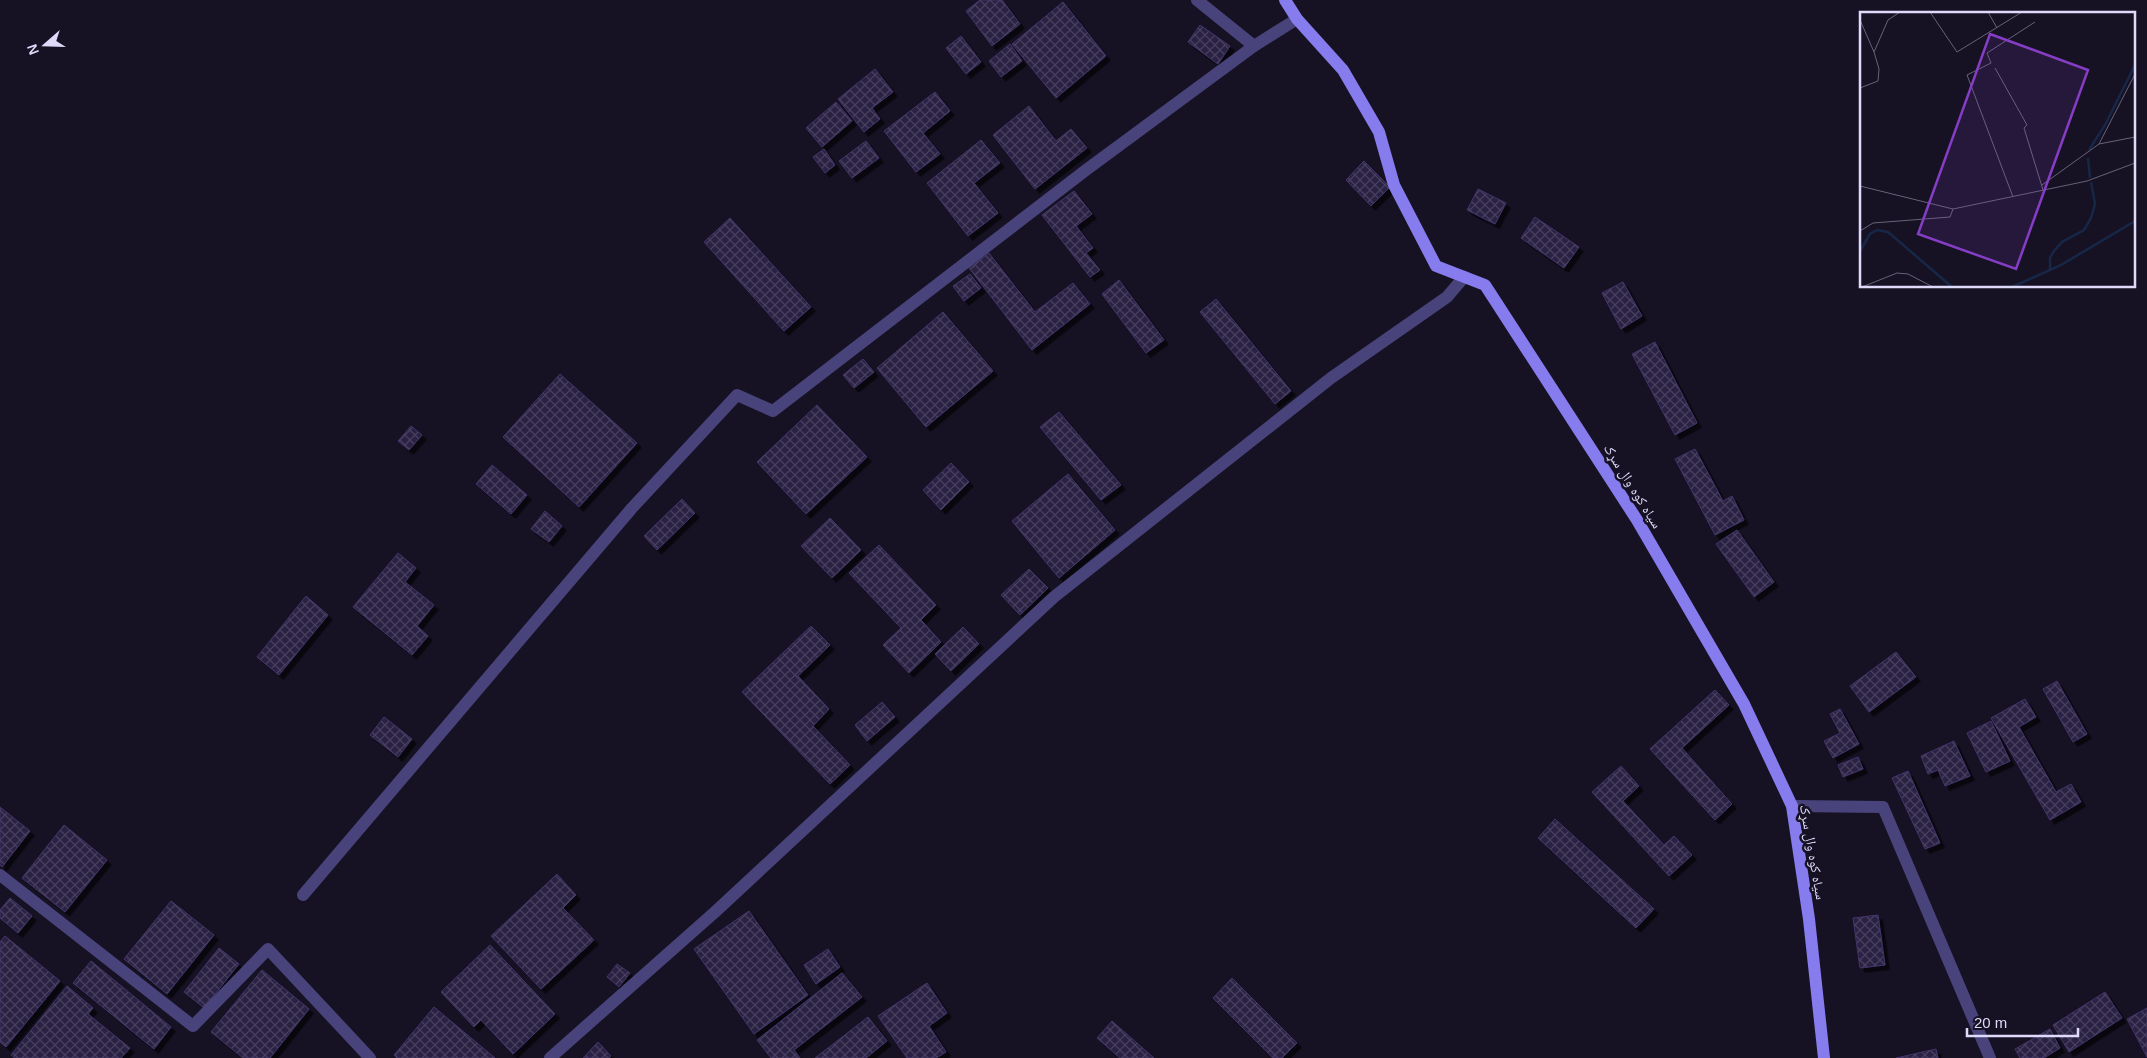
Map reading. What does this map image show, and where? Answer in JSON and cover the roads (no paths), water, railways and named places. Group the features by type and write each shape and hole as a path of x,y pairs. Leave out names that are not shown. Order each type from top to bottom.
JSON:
{"street":[{"path":"1197,0 1254,46"},
{"name":"سیاه کوه وال سړک","path":"1285,0 1297,19 1343,70 1379,132 1394,185 1436,266 1485,285 1638,520 1744,704 1792,806 1809,919 1824,1058"},
{"path":"303,895 632,508 737,394 773,411 1086,170 1254,46 1297,19"},
{"path":"550,1058 715,912 1054,597 1331,378 1447,297 1464,277"},
{"path":"1792,806 1883,807 1990,1058"},
{"path":"0,875 193,1026 268,949 370,1058"}]}
